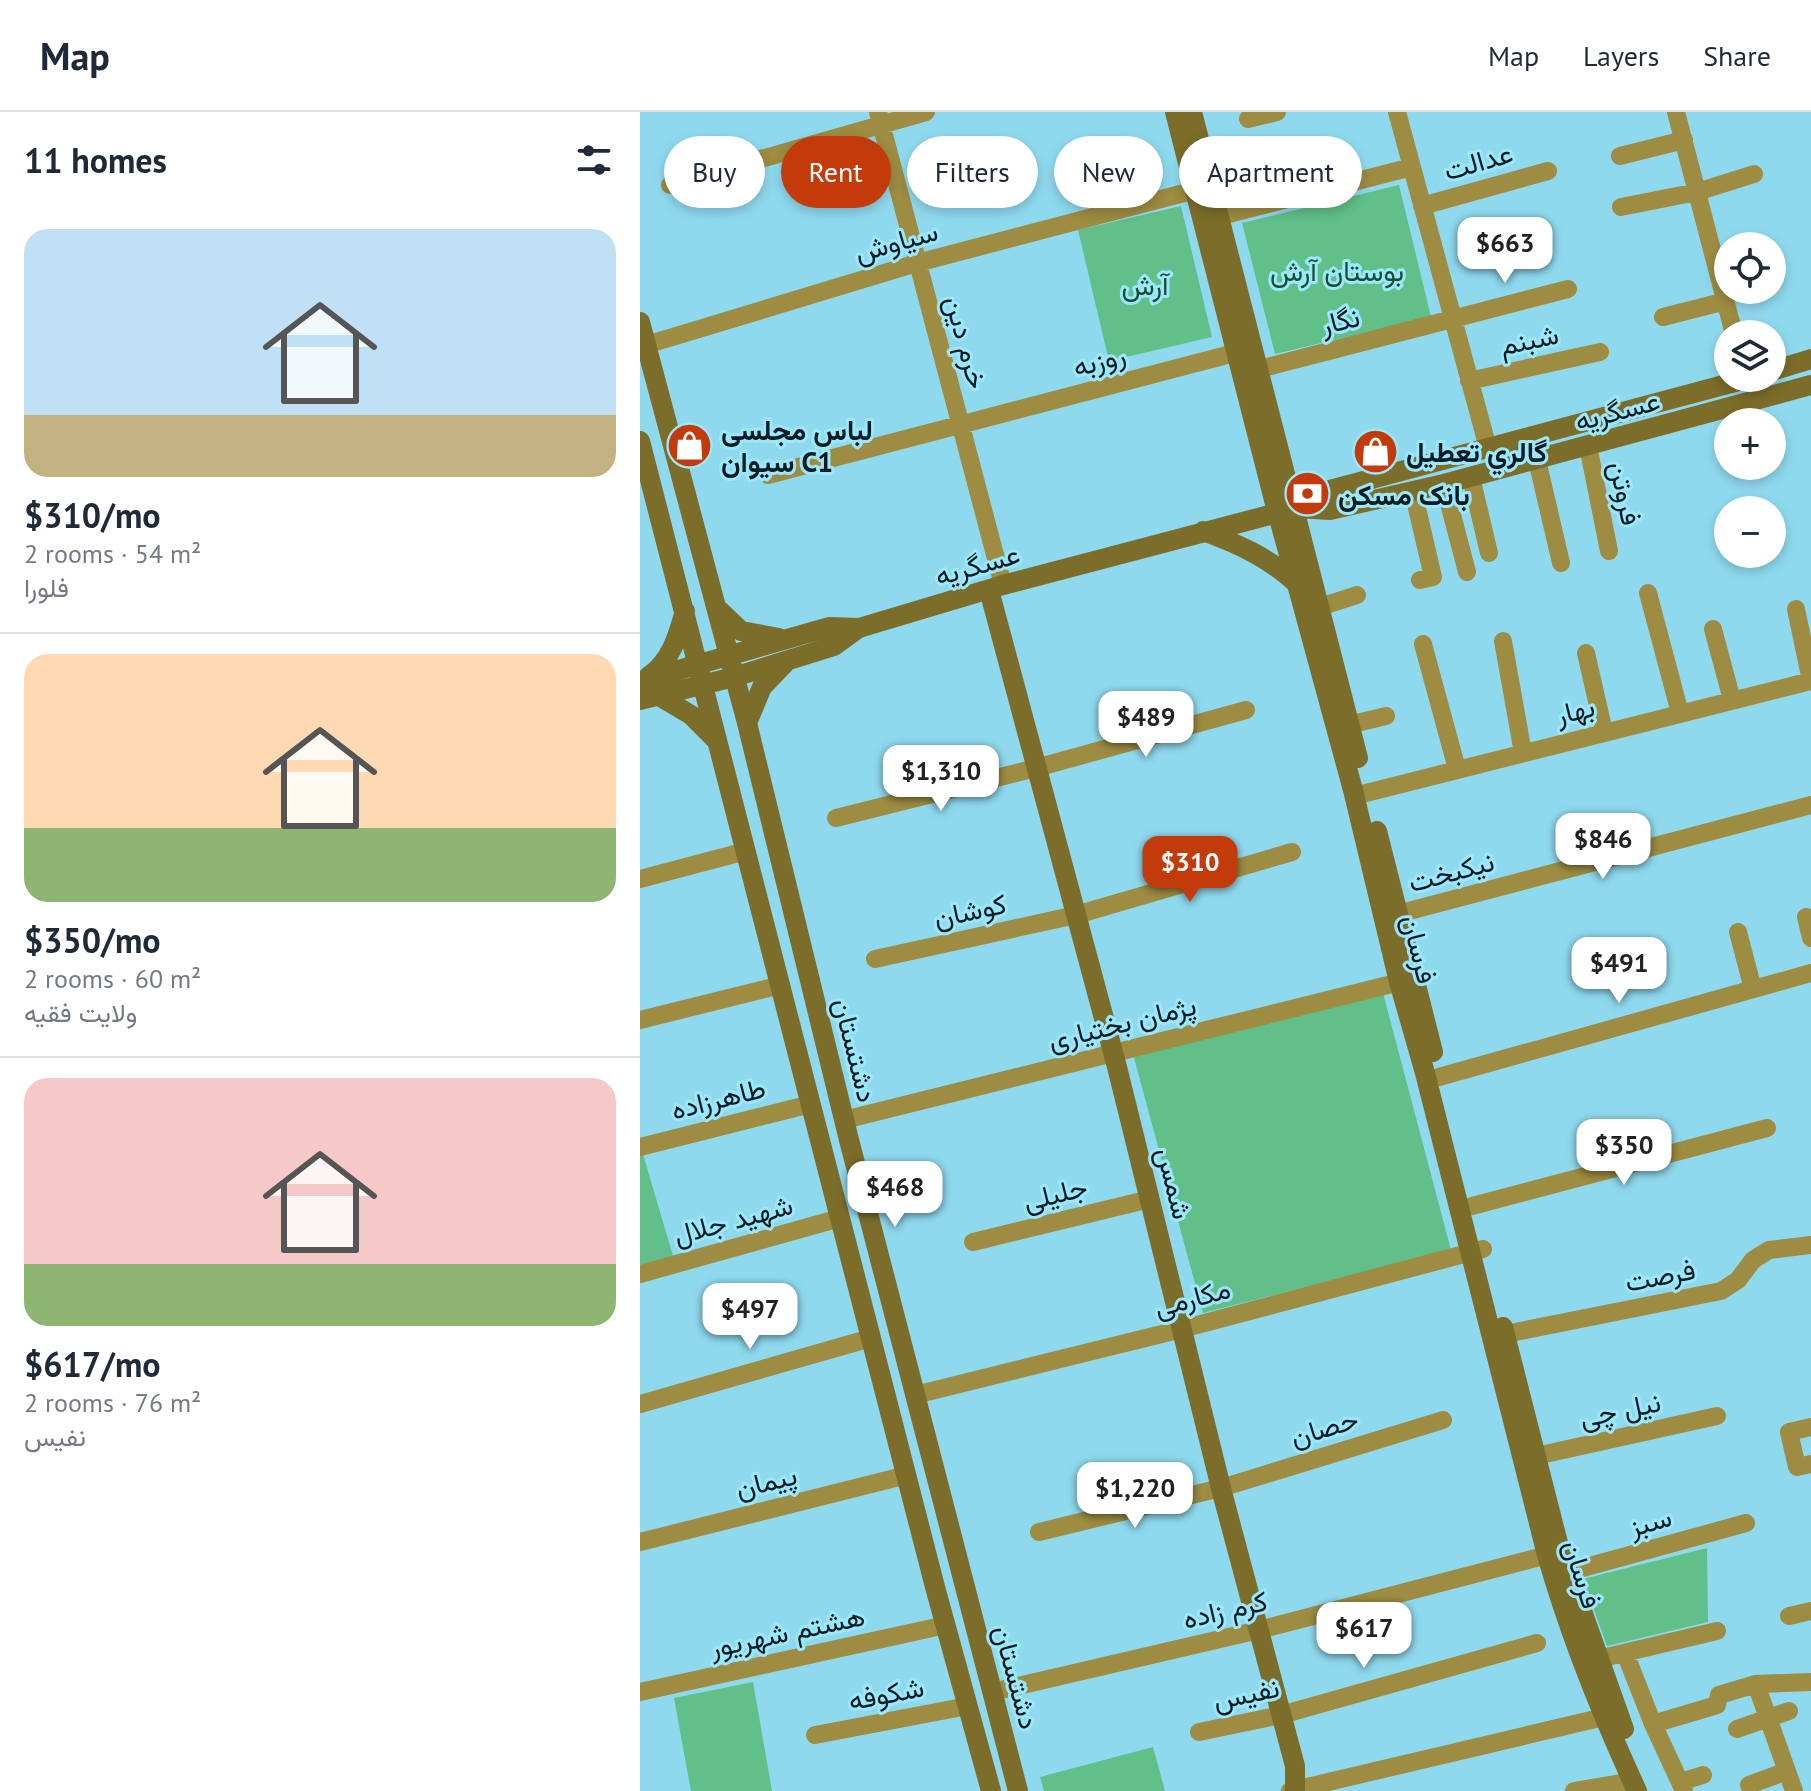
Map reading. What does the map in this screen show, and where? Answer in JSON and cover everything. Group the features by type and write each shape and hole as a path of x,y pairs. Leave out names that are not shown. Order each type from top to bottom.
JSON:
{"street":[{"path":"765,155 880,118 926,112"},
{"name":"فرسان","path":"1175,112 1184,136"},
{"name":"فرسان","path":"1192,112 1195,136"},
{"path":"1248,119 1277,112"},
{"path":"1397,112 1488,448"},
{"path":"1676,112 1714,256"},
{"name":"خرم دین","path":"880,118 960,426 996,587"},
{"path":"1620,156 1684,140"},
{"path":"1210,219 1412,167"},
{"name":"عدالت","path":"1422,206 1548,171"},
{"path":"1621,207 1697,192 1754,174"},
{"name":"سیاوش","path":"646,345 917,263 1179,194"},
{"name":"فرسان","path":"1207,208 1287,510 1320,607 1343,726"},
{"name":"نگار","path":"1250,372 1568,289"},
{"path":"1663,317 1714,304"},
{"name":"دشتستان","path":"640,322 747,723 844,1120 1018,1791"},
{"name":"روزبه","path":"768,475 1244,350"},
{"name":"شبنم","path":"1469,381 1600,352"},
{"path":"1786,367 1811,359"},
{"name":"عسگریه","path":"1287,510 1330,510 1444,484 1811,385"},
{"name":"عسگریه","path":"645,689 698,664 829,627 859,628 996,587 1287,510 1330,490 1714,387"},
{"name":"دشتستان","path":"640,441 912,1497 991,1791"},
{"name":"فروتن","path":"1588,446 1609,551"},
{"path":"1537,460 1561,563"},
{"path":"1471,477 1489,553"},
{"path":"1444,484 1467,572"},
{"path":"1413,491 1433,577 1420,580"},
{"name":"فرسان","path":"1287,510 1297,584 1343,726 1406,980 1425,1073 1476,1250 1554,1553 1568,1572 1617,1713 1652,1791"},
{"path":"1203,531 1248,547 1279,567 1297,584"},
{"name":"شمس","path":"996,587 1036,768 1114,1053 1221,1488 1295,1766 1293,1791"},
{"path":"1648,593 1680,713"},
{"path":"1320,607 1357,595"},
{"path":"716,607 731,625 741,631 791,638"},
{"path":"1796,609 1811,681"},
{"path":"685,611 674,646 645,689 691,715 711,732 717,742"},
{"name":"عسگریه","path":"645,689 704,685 734,677 834,646 859,628"},
{"path":"1713,629 1732,700"},
{"path":"1503,641 1523,753"},
{"path":"1423,644 1457,769"},
{"path":"1586,653 1604,732"},
{"path":"747,723 762,687 787,661"},
{"name":"بهار","path":"1361,794 1811,681"},
{"path":"836,818 1036,768 1246,710"},
{"path":"1343,726 1386,716"},
{"name":"نیکبخت","path":"1390,915 1811,805"},
{"path":"640,879 746,851"},
{"name":"کوشان","path":"875,959 1076,915 1292,852"},
{"path":"1806,917 1811,938"},
{"path":"1738,932 1753,989"},
{"path":"1439,1077 1811,973"},
{"name":"فرسان","path":"1406,980 1439,1077 1472,1206 1476,1250 1505,1334 1536,1456 1554,1553 1557,1591 1604,1717 1635,1786"},
{"name":"پژمان بختیاری","path":"844,1120 1406,980"},
{"path":"640,1020 781,985"},
{"name":"طاهرزاده","path":"640,1147 811,1104"},
{"path":"1472,1206 1767,1128"},
{"name":"جلیلی","path":"973,1242 1150,1199"},
{"name":"شهید جلال","path":"640,1274 840,1218"},
{"name":"فرصت","path":"1505,1334 1721,1291 1738,1280 1753,1260 1769,1250 1811,1245"},
{"name":"مکارمی","path":"915,1395 1182,1329 1476,1250"},
{"path":"640,1404 871,1338"},
{"name":"نیل چی","path":"1536,1456 1717,1416"},
{"name":"حصان","path":"1039,1532 1221,1488 1443,1420"},
{"path":"1811,1427 1789,1432 1797,1467 1811,1464"},
{"name":"پیمان","path":"640,1542 907,1475"},
{"path":"912,1497 939,1487"},
{"name":"سبز","path":"1568,1572 1746,1523"},
{"name":"کرم زاده","path":"992,1692 1259,1630 1554,1553"},
{"path":"1789,1616 1811,1611"},
{"name":"هشتم شهریور","path":"640,1692 946,1625"},
{"path":"1598,1659 1717,1631"},
{"name":"نفیس","path":"1199,1732 1281,1715 1537,1643"},
{"path":"1625,1653 1682,1787 1703,1775"},
{"path":"1653,1724 1717,1705 1719,1695 1756,1684 1811,1682"},
{"path":"1756,1684 1794,1791"},
{"name":"شکوفه","path":"815,1735 968,1706"},
{"path":"1737,1729 1789,1711"},
{"path":"1293,1791 1604,1717"},
{"path":"1749,1785 1787,1771"},
{"path":"1574,1791 1635,1786"}],"green space":[{"name":"بوستان آرش","path":"1399,185 1431,317 1275,354 1242,223 1304,208 1362,208 1362,194"},
{"name":"آرش","path":"1181,208 1212,337 1109,361 1078,230"},
{"path":"1383,993 1451,1250 1203,1313 1133,1054"},
{"path":"640,1154 643,1154 673,1256 640,1265"},
{"path":"1707,1548 1708,1622 1607,1646 1583,1579"},
{"path":"753,1682 772,1791 691,1791 674,1698"},
{"path":"1153,1747 1165,1791 1044,1791 1040,1777"}],"place":[{"name":"لباس مجلسی سیوان C1","path":"690,445"},
{"name":"گالري تعطيل","path":"1375,451"},
{"name":"بانک مسکن","path":"1307,494"}]}
